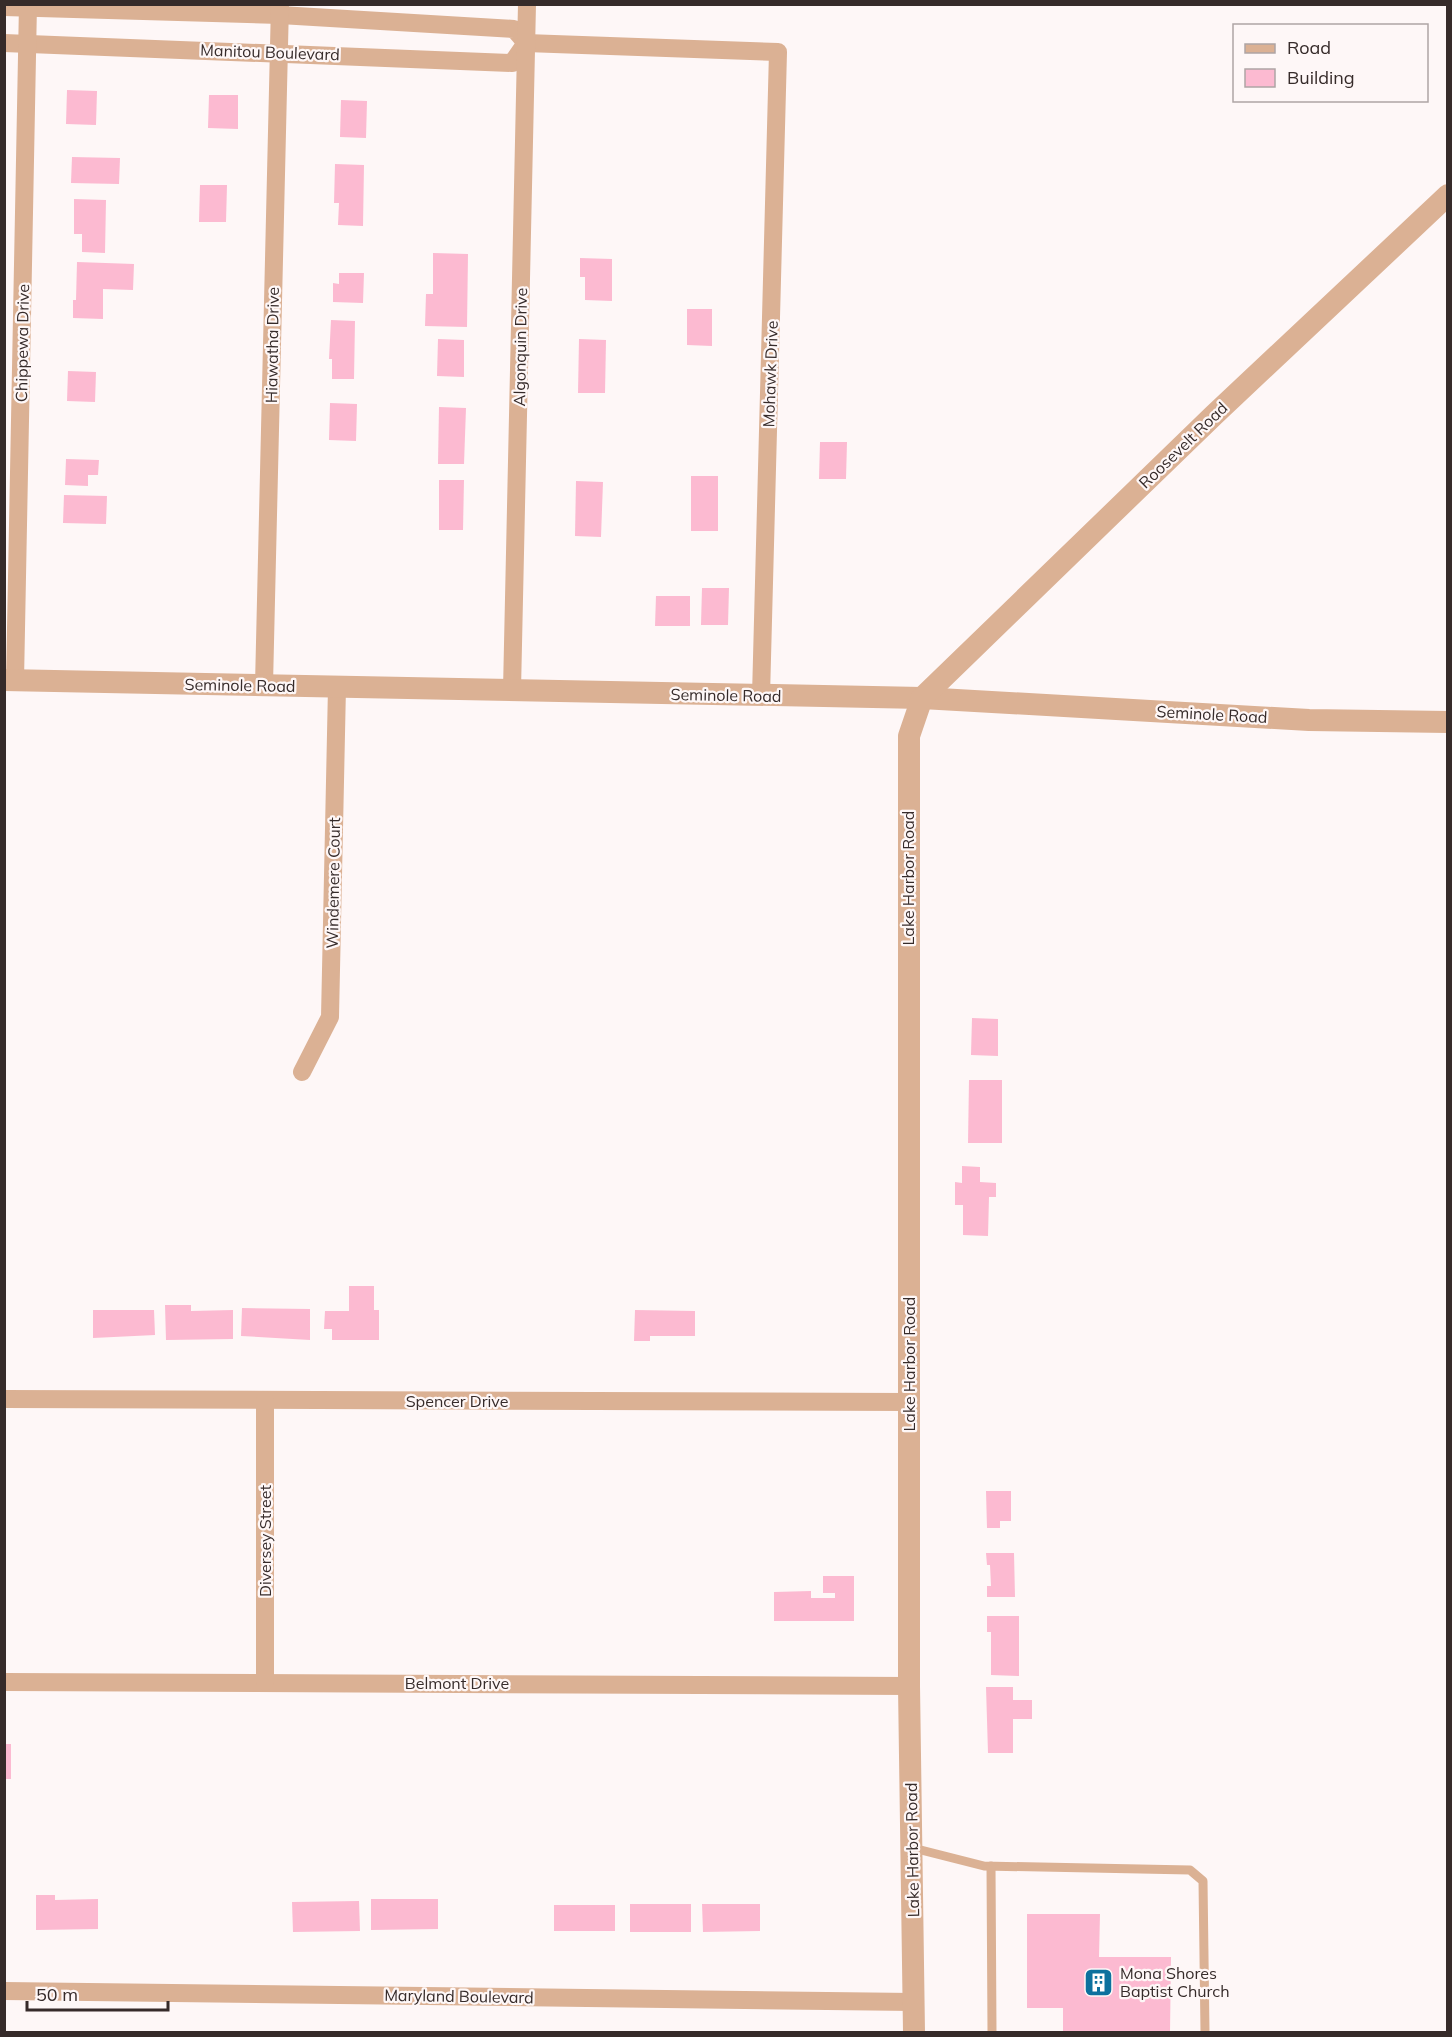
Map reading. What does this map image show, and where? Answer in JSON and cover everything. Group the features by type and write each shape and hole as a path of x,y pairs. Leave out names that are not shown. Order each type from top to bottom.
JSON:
{"street":[{"name":"Algonquin Drive","path":"513,690 528,4"},
{"name":"Chippewa Drive","path":"10,680 28,6"},
{"path":"4,7 280,10 514,29 526,43"},
{"name":"Hiawatha Drive","path":"264,685 280,10"},
{"name":"Manitou Boulevard","path":"4,43 512,63 526,43"},
{"name":"Mohawk Drive","path":"526,43 778,52 761,696"},
{"name":"Roosevelt Road","path":"922,698 1222,407 1448,195"},
{"name":"Seminole Road","path":"10,680 922,698 1310,720 1448,722"},
{"name":"Windemere Court","path":"302,1072 330,1017 337,687"},
{"name":"Lake Harbor Road","path":"914,2032 909,1686 909,736 922,698"},
{"name":"Spencer Drive","path":"4,1399 909,1402"},
{"name":"Diversey Street","path":"265,1400 265,1682"},
{"name":"Belmont Drive","path":"4,1682 909,1686"},
{"name":"Maryland Boulevard","path":"4,1991 914,2002"}],"lane":[{"path":"913,1848 991,1866 1190,1870 1203,1881 1205,2032"},
{"path":"991,1866 992,2032"}],"building":[{"path":"67,90 97,91 96,125 66,124"},
{"path":"209,95 238,95 238,129 208,128"},
{"path":"341,100 367,101 366,138 340,137"},
{"path":"72,157 120,158 119,184 71,183"},
{"path":"335,164 364,165 363,226 338,225 339,203 334,203"},
{"path":"200,185 227,185 226,222 199,222"},
{"path":"74,199 106,200 105,253 82,252 82,234 74,234"},
{"path":"433,253 468,254 467,327 425,326 426,294 433,294"},
{"path":"580,258 612,259 612,301 585,300 585,277 580,277"},
{"path":"77,262 134,264 133,290 103,289 103,319 73,318"},
{"path":"339,273 364,273 363,303 333,302 333,283 339,284"},
{"path":"687,309 712,309 712,346 687,345"},
{"path":"331,320 355,321 354,379 332,379 332,359 329,359"},
{"path":"438,339 464,340 464,377 437,376"},
{"path":"579,339 606,340 605,393 578,393"},
{"path":"68,371 96,372 95,402 67,401"},
{"path":"330,403 357,404 356,441 329,440"},
{"path":"439,407 466,408 464,464 438,464"},
{"path":"820,442 847,442 846,479 819,479"},
{"path":"66,459 99,460 98,475 88,475 88,486 65,485"},
{"path":"691,476 718,476 718,531 691,531"},
{"path":"439,480 464,480 463,530 439,530"},
{"path":"576,481 603,482 601,537 575,536"},
{"path":"64,495 107,496 106,524 63,523"},
{"path":"702,588 729,588 728,625 701,625"},
{"path":"656,596 690,596 690,626 655,626"},
{"path":"972,1018 998,1019 998,1056 971,1055"},
{"path":"969,1080 1002,1080 1002,1143 968,1143"},
{"path":"962,1166 980,1167 980,1182 996,1183 996,1197 989,1197 988,1236 963,1235 963,1205 955,1205 955,1182 962,1183"},
{"path":"349,1286 374,1286 374,1310 379,1310 379,1340 332,1340 332,1329 324,1329 325,1311 349,1311"},
{"path":"165,1305 191,1305 191,1311 233,1310 233,1339 166,1340"},
{"path":"242,1308 310,1309 310,1340 241,1336"},
{"path":"93,1310 154,1310 155,1335 93,1338"},
{"path":"635,1310 695,1311 695,1336 650,1336 650,1341 634,1341"},
{"path":"986,1491 1011,1491 1011,1521 1000,1521 1000,1528 987,1528"},
{"path":"986,1553 1014,1553 1015,1597 987,1597 987,1586 991,1586 990,1565 987,1565"},
{"path":"823,1576 854,1576 854,1621 774,1621 774,1592 811,1591 811,1598 835,1598 835,1593 823,1593"},
{"path":"987,1616 1019,1616 1019,1676 991,1675 991,1632 987,1632"},
{"path":"986,1687 1013,1687 1013,1700 1032,1700 1032,1719 1013,1719 1013,1753 988,1753"},
{"path":"4,1744 11,1744 11,1779 4,1779"},
{"path":"36,1895 55,1895 55,1900 98,1899 98,1929 36,1930"},
{"path":"371,1899 438,1899 438,1929 371,1930"},
{"path":"359,1901 360,1931 293,1932 292,1902"},
{"path":"630,1904 691,1904 691,1932 630,1932"},
{"path":"702,1904 760,1904 760,1931 703,1932"},
{"path":"554,1905 615,1905 615,1931 554,1931"},
{"name":"Mona Shores Baptist Church","path":"1027,1914 1100,1914 1099,1957 1171,1957 1170,2032 1063,2032 1063,2008 1027,2008"}],"place":[{"name":"Mona Shores Baptist Church","path":"1099,1982"}]}
